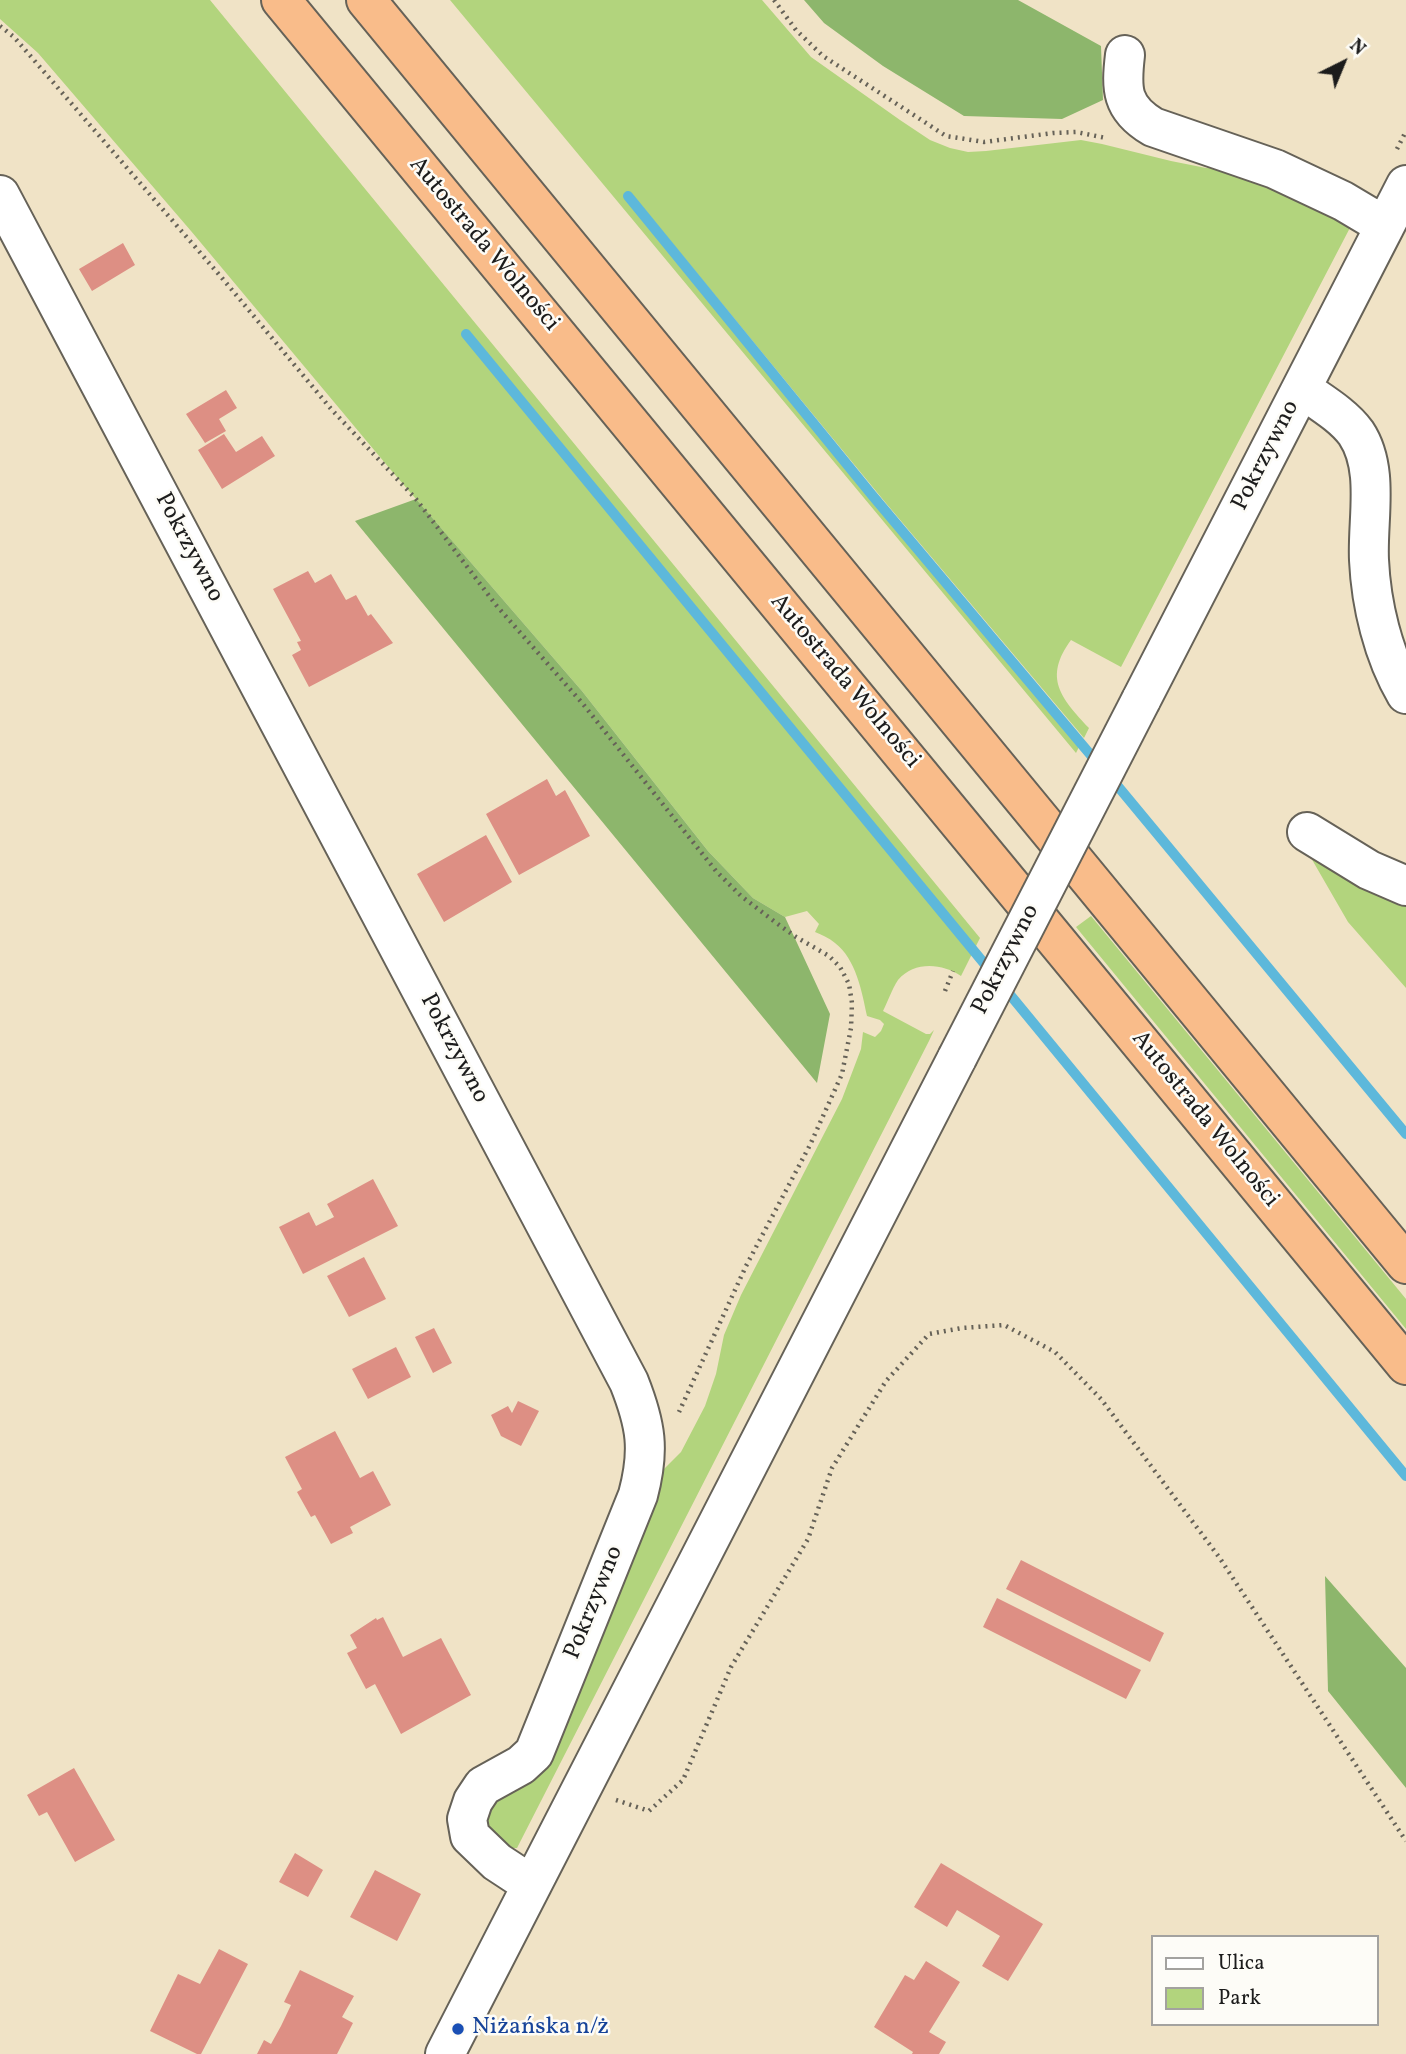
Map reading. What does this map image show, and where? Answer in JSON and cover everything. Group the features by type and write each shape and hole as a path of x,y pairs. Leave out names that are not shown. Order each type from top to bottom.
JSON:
{"highway":[{"name":"Autostrada Wolności","path":"281,0 1406,1365"},
{"path":"366,0 1406,1264"}],"street":[{"path":"1125,55 1122,86 1129,106 1143,121 1153,127 1275,169 1343,201 1385,226"},
{"name":"Pokrzywno","path":"445,2054 1406,185"},
{"name":"Pokrzywno","path":"0,195 623,1370 641,1412 645,1456 638,1495 537,1746 521,1765 482,1786 467,1819 470,1836 497,1861 532,1885"},
{"path":"1302,389 1355,432 1367,456 1370,491 1369,559 1375,602 1393,667 1406,694"},
{"path":"1307,832 1369,870 1406,886"}],"path":[{"path":"774,0 796,30 822,56 946,136 984,142 1076,132 1112,139"},
{"path":"0,26 14,37 332,410 416,499 496,605 583,704 716,871 741,896 775,922 829,956 840,967 849,984 852,1003 851,1028 842,1074 824,1115 746,1266 693,1380"},
{"path":"583,1787 649,1811 683,1780 731,1667 808,1539 832,1468 886,1381 929,1334 1004,1325 1055,1352 1101,1399 1219,1557 1406,1841"}],"green space":[{"path":"0,0 210,0 980,938 961,976 945,968 920,967 905,974 894,987 883,1011 926,1034 934,1030 517,1848 506,1848 490,1838 485,1819 656,1477 681,1452 705,1406 716,1374 724,1335 741,1295 842,1099 861,1049 863,1032 875,1037 884,1024 867,1016 857,976 848,958 833,941 815,932 819,924 807,911 785,917 753,898 708,851 582,691 390,469 191,231 38,53 0,19"},
{"path":"450,0 762,0 811,57 930,140 950,148 968,152 986,151 1081,140 1206,168 1234,169 1353,222 1121,667 1071,640 1063,653 1058,666 1059,687 1070,707 1089,728 1084,738 885,502 631,193 625,199 961,607 1080,745 1076,753"},
{"path":"804,0 1018,0 1101,46 1103,100 1062,119 964,116 883,66 824,23"},
{"path":"416,499 582,691 708,851 753,898 785,917 830,1014 817,1083 355,521"},
{"path":"1303,844 1406,897 1406,988 1348,922"},
{"path":"1091,916 1406,1299 1406,1329 1076,927"},
{"path":"1325,1576 1406,1668 1406,1788 1328,1691"}],"building":[{"path":"123,243 135,265 92,291 79,269"},
{"path":"226,390 237,408 219,419 226,431 205,443 186,414"},
{"path":"224,434 236,452 262,436 275,456 222,489 198,450"},
{"path":"308,571 315,583 331,574 346,600 356,595 368,616 371,614 393,643 309,687 292,655 301,650 297,642 301,641 273,589"},
{"path":"547,779 556,796 565,790 590,836 519,875 486,814"},
{"path":"486,835 512,882 444,922 417,874"},
{"path":"373,1179 398,1226 303,1274 279,1227 309,1212 316,1226 334,1217 327,1204"},
{"path":"364,1257 386,1299 349,1317 327,1276"},
{"path":"434,1328 452,1363 433,1373 415,1337"},
{"path":"396,1347 411,1377 368,1399 352,1369"},
{"path":"518,1401 539,1411 521,1446 501,1436 491,1415 508,1406 512,1413"},
{"path":"335,1431 360,1478 373,1471 391,1505 350,1527 353,1533 331,1544 315,1515 311,1517 297,1492 302,1489 285,1457"},
{"path":"1021,1560 1164,1633 1150,1662 1006,1589"},
{"path":"997,1598 1141,1670 1126,1699 983,1627"},
{"path":"383,1617 403,1657 441,1638 471,1695 401,1734 375,1684 366,1689 347,1653 357,1648 350,1635 376,1618 377,1620"},
{"path":"74,1768 115,1840 75,1862 47,1812 39,1816 27,1795"},
{"path":"295,1853 323,1870 308,1897 279,1882"},
{"path":"941,1863 1043,1924 1008,1981 982,1966 1000,1936 957,1910 947,1927 914,1907"},
{"path":"375,1870 421,1894 397,1941 350,1917"},
{"path":"219,1949 248,1964 201,2054 197,2054 150,2031 178,1974 200,1984"},
{"path":"926,1961 960,1982 929,2032 946,2042 939,2054 912,2054 913,2052 874,2027 905,1975 914,1980"},
{"path":"300,1970 354,1996 342,2017 353,2023 337,2054 257,2054 264,2040 271,2044 281,2026 291,2005 284,2002"}],"waterway":[{"path":"628,196 872,495 1100,766"},
{"path":"466,334 992,973"},
{"path":"1111,778 1406,1134"},
{"path":"1002,985 1406,1476"}],"place":[{"name":"Niżańska n/ż","path":"458,2029"}]}
